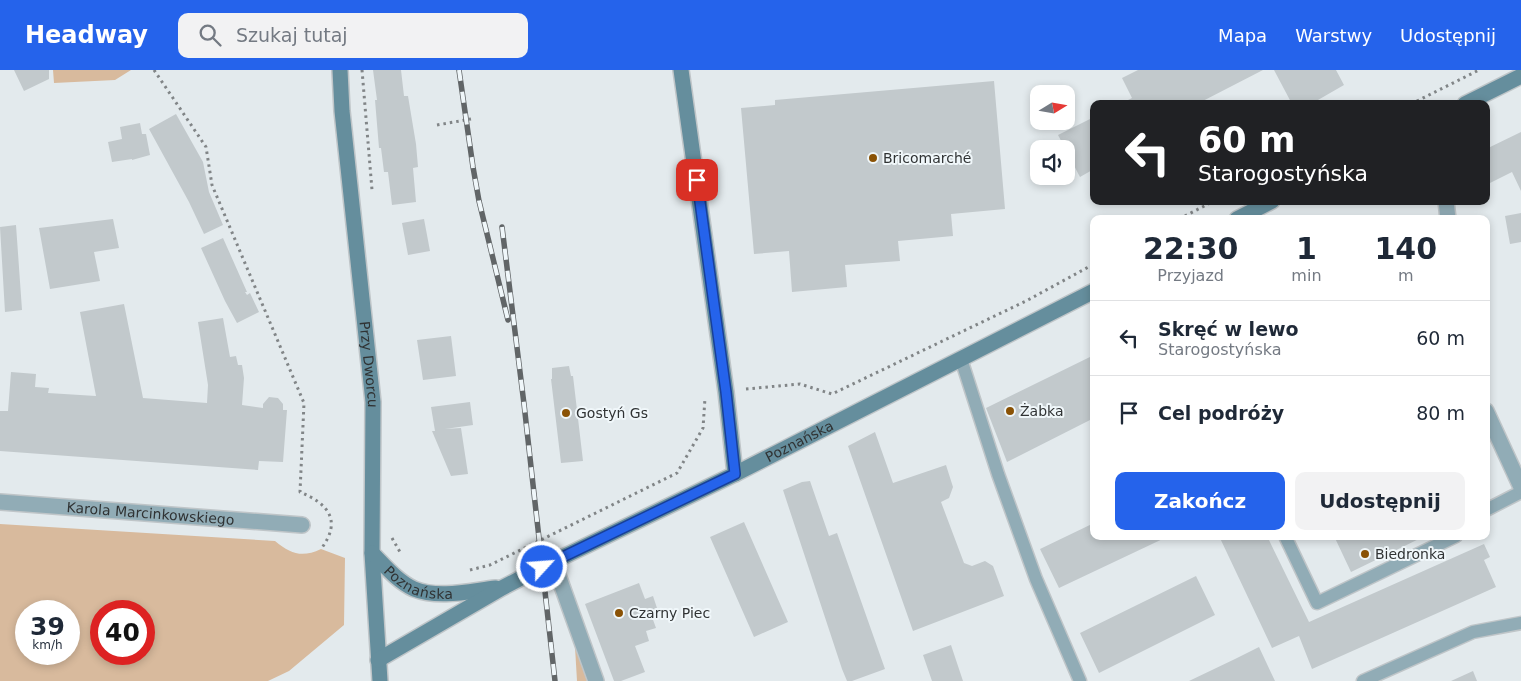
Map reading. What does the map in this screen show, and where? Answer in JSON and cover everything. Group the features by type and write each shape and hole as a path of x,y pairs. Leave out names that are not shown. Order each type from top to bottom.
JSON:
{"street":[{"name":"Przy Dworcu","path":"340,70 342,111 373,402 372,553 378,660"},
{"path":"682,70 726,392 735,474"},
{"path":"1473,100 1521,76"},
{"path":"1245,215 1264,205"},
{"name":"Poznańska","path":"378,660 502,588 553,561 735,474 1090,293"},
{"path":"1490,420 1521,487"},
{"name":"Karola Marcinkowskiego","path":"0,502 302,525"},
{"name":"Poznańska","path":"372,553 392,574 414,589 442,594 502,588"},
{"path":"553,561 596,681"},
{"path":"378,660 380,681"}],"lane":[{"path":"961,360 998,474 1036,579 1080,681"},
{"path":"1490,508 1521,492"},
{"path":"1287,540 1317,603 1448,540"},
{"path":"1363,681 1474,632 1521,623"}],"path":[{"path":"154,70 206,147 212,185 304,403 300,492 316,499 330,515 330,534 321,549"},
{"path":"362,70 373,197"},
{"path":"1419,100 1479,70"},
{"path":"437,125 471,119"},
{"path":"1187,215 1206,205"},
{"path":"746,389 800,384 832,394 1026,301 1090,266"},
{"path":"462,572 490,564 677,473 703,428 706,394"},
{"path":"391,536 405,560"}],"shaded area":[{"path":"53,70 131,70 115,80 54,83"},
{"path":"0,524 275,541 292,552 302,554 321,549 345,558 344,625 289,671 268,681 0,681"},
{"path":"575,647 587,681 577,681"}],"building":[{"path":"14,70 49,70 49,79 24,91"},
{"path":"373,70 401,70 404,96 408,96 416,144 418,167 413,168 416,202 392,205 388,172 384,172 381,148 379,148 375,100 377,100"},
{"path":"1138,70 1263,70 1205,100 1128,100 1132,98 1122,78"},
{"path":"1274,70 1336,70 1344,85 1318,100 1290,100"},
{"name":"Bricomarché","path":"994,81 1005,209 951,214 953,236 898,241 900,261 845,265 847,287 792,292 789,251 754,254 741,108 775,105 775,100"},
{"path":"176,114 203,162 209,192 223,225 204,234 189,202 149,129"},
{"path":"1090,119 1090,171 1080,177 1075,167 1075,140 1061,140 1058,135 1068,130 1075,130 1075,126"},
{"path":"140,123 142,134 146,134 150,155 132,160 112,162 108,142 122,139 120,127"},
{"path":"1521,132 1521,191 1512,172 1490,183 1490,147"},
{"path":"1521,213 1521,242 1510,244 1505,216"},
{"path":"113,219 119,248 94,252 100,281 50,289 39,228"},
{"path":"424,219 430,251 408,255 402,223"},
{"path":"16,225 22,310 5,312 0,227"},
{"path":"223,238 247,292 245,292 247,295 250,293 259,312 237,323 201,248"},
{"path":"124,304 143,398 207,403 208,385 198,322 223,318 230,357 236,356 238,365 242,365 244,378 242,405 263,408 263,404 269,397 278,398 283,404 283,410 287,410 283,462 259,461 258,470 0,451 0,411 8,411 11,372 36,374 35,387 49,388 48,393 96,396 80,312"},
{"path":"451,336 456,376 423,380 417,340"},
{"path":"1090,357 1090,420 1007,462 986,408"},
{"name":"Gostyń Gs","path":"569,366 571,376 573,376 583,461 561,463 551,379 552,368"},
{"path":"470,402 473,425 445,429 461,428 468,474 451,476 432,431 435,431 431,407"},
{"path":"875,432 893,483 946,465 953,487 949,498 941,502 964,563 972,566 985,561 993,566 1004,596 913,631 848,446"},
{"path":"810,481 829,536 837,533 885,669 852,681 847,681 842,669 783,490 802,482"},
{"path":"744,522 788,622 754,637 710,537"},
{"path":"1090,525 1090,540 1161,540 1059,588 1040,549"},
{"path":"1221,540 1269,540 1309,622 1484,544 1490,557 1484,560 1496,587 1312,669 1299,636 1272,648"},
{"name":"Biedronka","path":"1336,540 1417,540 1351,572"},
{"path":"1196,576 1215,615 1099,673 1080,633"},
{"path":"639,583 645,599 653,596 659,614 652,617 656,628 646,631 649,641 635,646 645,672 621,681 614,681 585,604"},
{"path":"951,645 963,681 932,681 923,655"},
{"path":"1259,647 1275,681 1189,681 1235,659"},
{"path":"1473,671 1477,681 1451,681"}],"railway":[{"path":"459,70 479,201 508,320"},
{"path":"502,227 555,681"}],"place":[{"name":"Bricomarché","path":"873,158"},
{"name":"Żabka","path":"1010,411"},
{"name":"Gostyń Gs","path":"566,413"},
{"name":"Biedronka","path":"1365,554"},
{"name":"Czarny Piec","path":"619,613"}],"route":[{"path":"542,567 735,474 726,392 697,180"}]}
